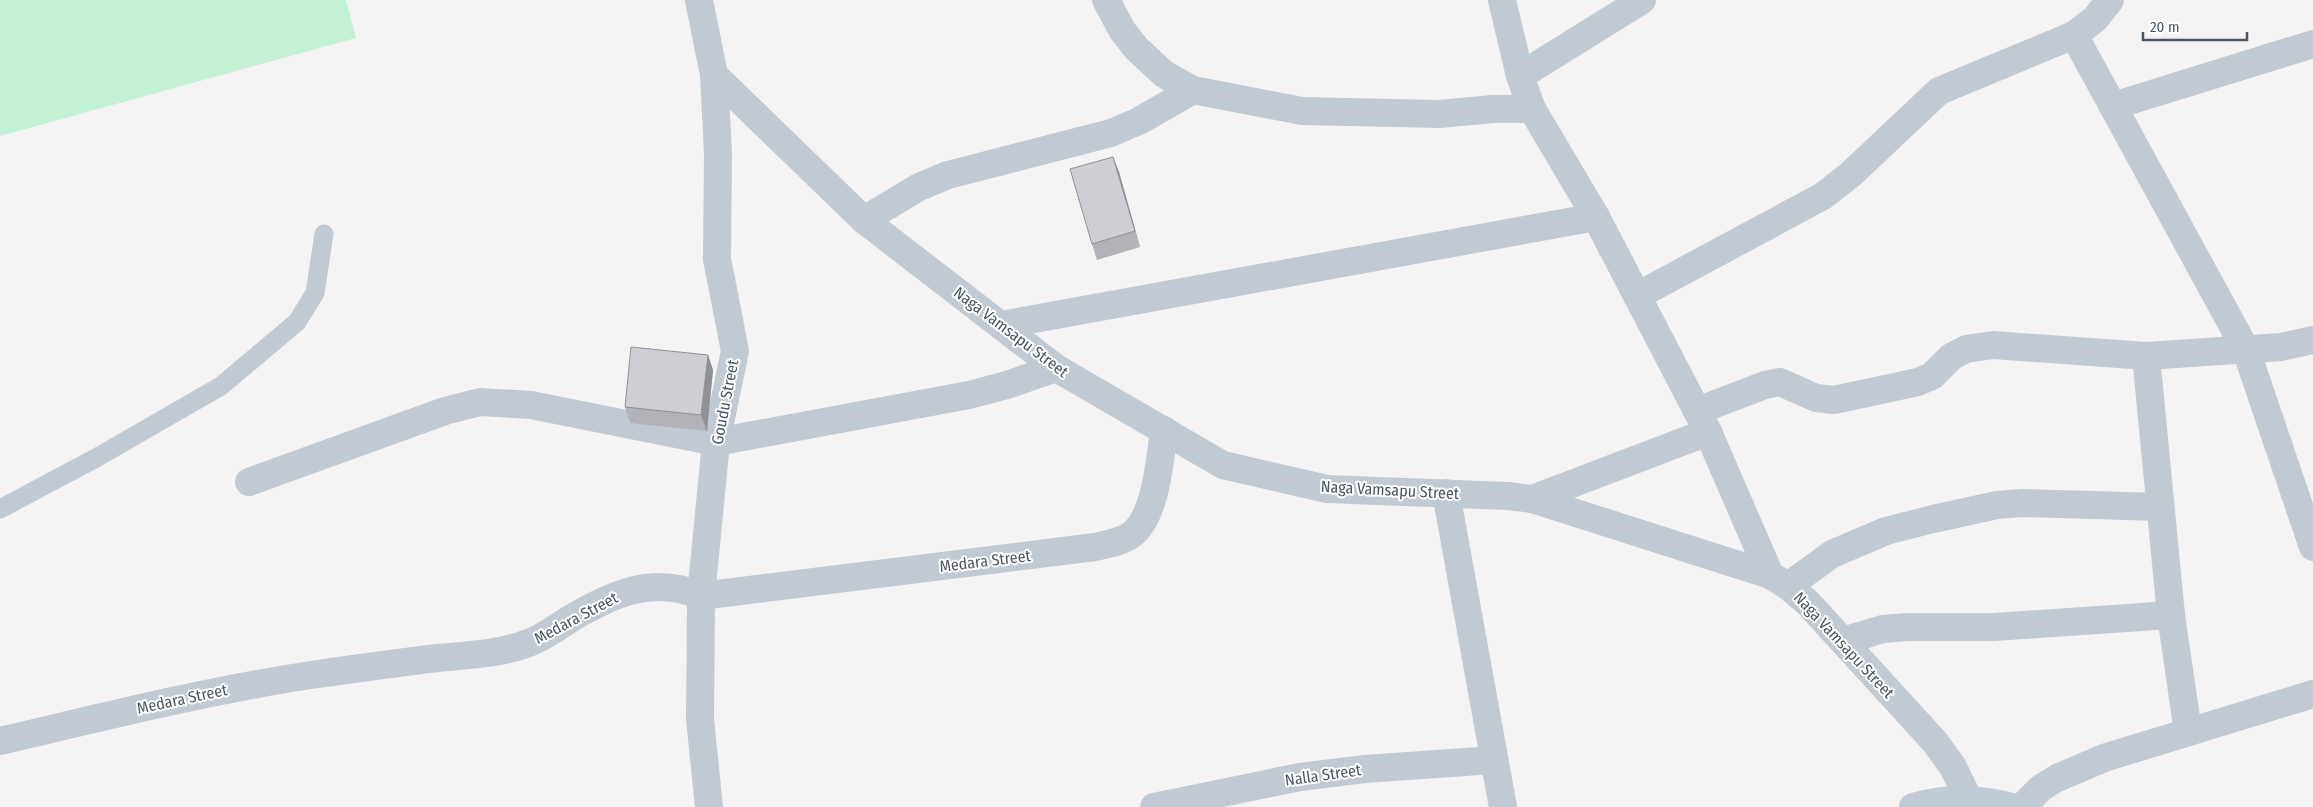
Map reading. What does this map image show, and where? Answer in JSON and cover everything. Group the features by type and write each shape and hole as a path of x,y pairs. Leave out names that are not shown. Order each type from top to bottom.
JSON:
{"main road":[{"path":"1913,807 1931,802 1968,798 2014,807"}],"street":[{"name":"Goudu Street","path":"699,0 714,75 718,154 717,259 735,350 716,442 701,596 700,720 709,807"},
{"path":"1106,0 1122,30 1136,48 1164,74 1193,90 1302,111 1439,114 1493,109 1532,109"},
{"path":"1502,0 1520,76 1532,109 1596,217 1702,422 1779,581 1832,554 1886,531 1997,505 2022,503 2160,507"},
{"path":"1520,76 1642,0"},
{"path":"1637,296 1823,196 1851,174 1939,91 2074,35 2095,19 2110,0"},
{"path":"2074,35 2246,350 2307,510 2313,546"},
{"path":"2113,106 2313,44"},
{"name":"Naga Vamsapu Street","path":"714,75 864,220 1056,368 1223,465 1327,489 1446,493 1532,499 1741,564 1779,581 1808,603 1935,742 1952,767 1968,798"},
{"path":"864,220 919,186 948,175 1111,133 1139,121 1193,90"},
{"path":"1001,325 1596,217"},
{"path":"1532,499 1702,422 1765,385 1780,382 1816,398 1834,400 1918,382 1932,376 1951,357 1966,348 1993,345 2146,356 2281,347 2313,340"},
{"path":"2146,356 2171,615 2188,732"},
{"path":"249,482 445,410 480,402 531,405 716,442 969,395 1007,386 1056,368"},
{"name":"Medara Street","path":"0,741 172,700 275,680 369,666 497,652 531,642 592,606 627,591 662,586 684,588 701,596 1094,547 1123,540 1143,523 1150,503 1164,430"},
{"path":"1446,493 1503,807"},
{"path":"1843,641 1883,629 1906,627 1994,627 2171,615"},
{"path":"2022,807 2041,788 2057,778 2104,758 2313,694"},
{"name":"Nalla Street","path":"1154,807 1300,777 1365,769 1494,760"}],"lane":[{"path":"0,509 96,458 221,386 297,322 315,293 324,234"}],"green space":[{"path":"0,0 346,0 356,38 0,136"}],"building":[{"path":"1113,157 1135,231 1092,244 1070,169"},
{"path":"631,347 708,355 701,415 625,407"}]}
